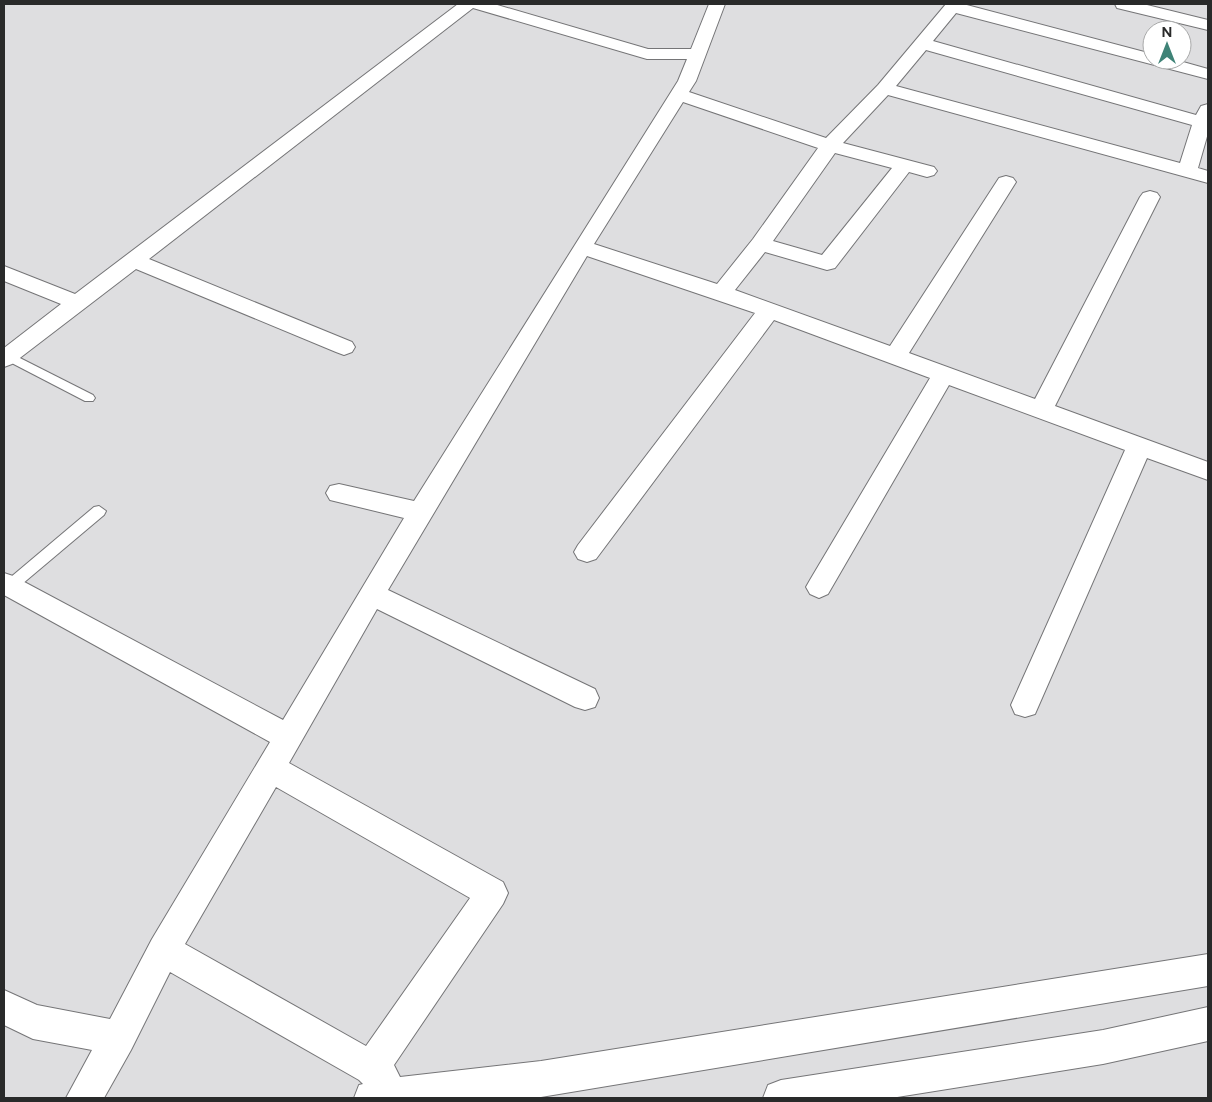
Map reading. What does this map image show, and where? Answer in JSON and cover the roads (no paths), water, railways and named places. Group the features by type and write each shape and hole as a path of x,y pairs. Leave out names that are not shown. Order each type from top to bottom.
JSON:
{"street":[{"path":"5,357 134,261 468,4"},
{"path":"477,4 647,54 698,54"},
{"path":"84,1098 119,1038 164,950 420,512 582,247 679,95 687,81 717,4"},
{"path":"1123,4 1208,25"},
{"path":"721,294 760,244 830,146 884,90 954,6 1142,56"},
{"path":"923,44 1206,119 1187,171"},
{"path":"1192,70 1208,74"},
{"path":"884,90 932,100 1208,177"},
{"path":"679,95 830,146 927,170"},
{"path":"760,244 827,263 905,164"},
{"path":"894,358 1006,182"},
{"path":"1041,411 1150,197"},
{"path":"582,247 769,311 1208,471"},
{"path":"134,261 344,347"},
{"path":"4,273 78,303"},
{"path":"587,552 769,311"},
{"path":"819,587 944,376"},
{"path":"1025,705 1140,447"},
{"path":"339,493 420,512"},
{"path":"7,584 288,737"},
{"path":"372,594 584,698"},
{"path":"270,768 492,893 387,1090"},
{"path":"164,950 387,1090 541,1079 1208,970"},
{"path":"4,1007 33,1022 119,1038"},
{"path":"781,1098 1103,1047 1208,1024"}],"lane":[{"path":"5,357 89,398"},
{"path":"7,584 99,511"}]}
